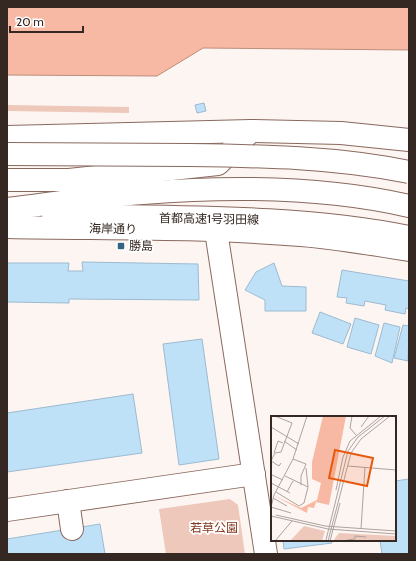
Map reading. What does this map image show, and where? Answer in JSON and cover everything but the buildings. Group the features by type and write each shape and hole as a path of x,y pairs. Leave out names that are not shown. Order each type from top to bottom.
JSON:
{"main road":[{"path":"7,137 251,131 341,133 409,140"},
{"path":"7,180 69,180 218,164 251,131"},
{"path":"7,154 283,157 329,160 409,172"},
{"path":"7,209 143,193 236,189 330,193 380,199 409,206"},
{"name":"首都高速1号羽田線","path":"7,214 301,222 378,230 409,237"},
{"name":"海岸通り","path":"7,227 216,231 302,235 353,240 409,250"},
{"path":"216,231 266,554"},
{"path":"7,510 254,474"},
{"path":"68,501 72,529"}],"green space":[{"path":"7,105 129,107 129,113 7,111"},
{"name":"若草公園","path":"230,499 238,505 245,554 166,554 159,509"}],"shaded area":[{"path":"7,7 409,7 409,50 203,48 157,76 7,75"}],"place":[{"name":"勝島","path":"121,246"}]}
